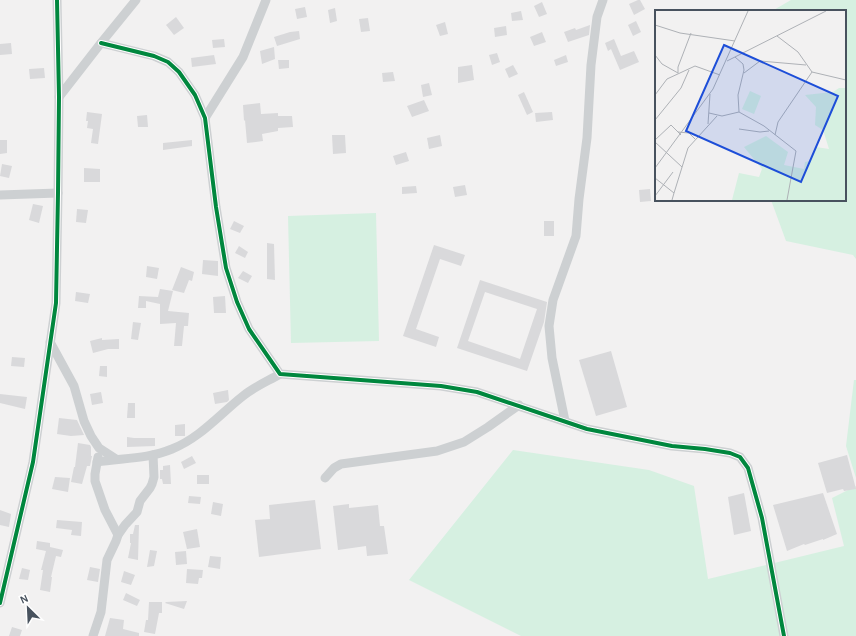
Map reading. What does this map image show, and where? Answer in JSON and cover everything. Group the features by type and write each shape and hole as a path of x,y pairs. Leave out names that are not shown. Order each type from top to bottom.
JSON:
{"street":[{"path":"0,603 33,462 56,303 59,97 57,0"},
{"path":"59,97 136,0"},
{"path":"205,118 243,57 266,0"},
{"path":"565,421 552,358 549,326 553,300 576,236 587,138 591,65 597,17 603,0"},
{"path":"101,43 154,56 168,62 179,72 195,95 205,118 216,207 226,268 237,302 249,329 280,374"},
{"path":"0,195 58,193"},
{"path":"50,342 74,386 84,421 91,436 99,448 116,459"},
{"path":"97,462 153,455 172,449 184,443 202,430 244,395 280,374 441,386 477,392 587,429 672,446 730,453 740,457 748,468 762,518 784,636"},
{"path":"325,478 334,468 341,464 437,451 464,442 519,406"},
{"path":"99,448 95,481 105,510 118,535"},
{"path":"93,636 101,612 107,560 118,535 125,524 137,512 140,501 152,484 154,477 153,455"}],"green space":[{"path":"791,0 856,0 856,259 853,255 786,241 771,201 846,201 846,10 774,10"},
{"path":"376,213 379,341 291,343 288,216"},
{"path":"854,380 856,380 856,478 846,446"},
{"path":"513,450 649,470 694,486 708,579 844,546 832,498 856,486 856,636 521,636 409,580"}],"building":[{"path":"640,0 645,9 634,15 629,4"},
{"path":"542,2 547,14 539,17 534,6"},
{"path":"305,7 307,17 297,19 295,9"},
{"path":"335,8 337,21 330,23 328,10"},
{"path":"521,11 523,20 512,21 511,13"},
{"path":"176,17 184,28 174,35 166,25"},
{"path":"368,18 370,31 361,32 359,19"},
{"path":"636,21 641,32 633,36 628,25"},
{"path":"445,22 448,34 440,36 436,25"},
{"path":"590,25 589,35 568,42 564,32"},
{"path":"506,26 507,35 495,37 494,28"},
{"path":"299,31 300,39 277,46 274,37"},
{"path":"542,32 546,42 534,46 530,37"},
{"path":"224,39 225,47 213,48 212,40"},
{"path":"614,39 621,56 634,51 639,62 620,70 611,49 608,51 605,43"},
{"path":"11,43 12,54 0,55 0,44"},
{"path":"274,47 275,59 262,64 260,51"},
{"path":"497,53 500,62 492,65 489,55"},
{"path":"214,55 216,64 192,67 191,58"},
{"path":"566,55 568,62 556,66 554,60"},
{"path":"278,60 289,60 289,68 279,69"},
{"path":"472,65 474,80 458,83 458,67"},
{"path":"513,65 518,74 509,78 505,69"},
{"path":"44,68 45,78 30,79 29,69"},
{"path":"393,72 395,81 383,82 382,73"},
{"path":"429,83 432,95 423,97 421,85"},
{"path":"524,92 533,112 527,115 518,95"},
{"path":"424,100 429,111 412,117 407,106"},
{"path":"260,103 261,114 278,113 278,116 292,116 293,127 278,128 278,131 262,134 263,141 247,143 243,105"},
{"path":"87,112 102,114 98,144 91,143 93,129 87,128"},
{"path":"552,112 553,120 536,122 535,113"},
{"path":"147,115 148,127 138,127 137,116"},
{"path":"332,135 345,135 346,153 333,154"},
{"path":"440,135 442,146 429,149 427,138"},
{"path":"0,140 7,140 7,153 0,154"},
{"path":"192,140 192,146 163,150 163,143"},
{"path":"406,152 409,161 396,165 393,156"},
{"path":"2,164 12,166 9,178 0,176"},
{"path":"84,168 100,169 100,182 84,182"},
{"path":"465,185 467,195 455,197 453,187"},
{"path":"416,186 417,193 402,194 402,187"},
{"path":"650,189 651,201 640,202 639,190"},
{"path":"33,204 43,206 39,223 29,220"},
{"path":"77,209 88,210 86,223 76,222"},
{"path":"234,221 244,226 240,233 230,229"},
{"path":"544,221 554,221 554,236 544,236"},
{"path":"267,243 274,244 275,280 267,279"},
{"path":"434,245 465,255 461,266 440,259 416,329 439,337 436,347 403,336"},
{"path":"239,246 248,252 245,258 235,253"},
{"path":"203,260 218,261 218,276 202,274"},
{"path":"147,266 159,268 157,279 146,277"},
{"path":"181,267 194,272 192,281 189,280 184,293 172,290"},
{"path":"243,271 252,276 248,283 238,278"},
{"path":"480,280 547,302 544,322 527,371 457,348","holes":["485,292 537,309 520,359 468,341"]},
{"path":"160,289 173,291 168,311 189,313 188,326 184,326 182,346 174,346 176,323 160,324 160,304 146,301 146,308 138,308 139,296 158,297"},
{"path":"76,292 90,294 88,303 75,301"},
{"path":"225,296 226,313 214,313 213,297"},
{"path":"133,322 141,323 138,340 131,339"},
{"path":"102,338 102,340 119,339 119,349 108,349 93,353 90,341"},
{"path":"611,351 627,407 596,416 579,360"},
{"path":"12,357 25,358 24,367 11,366"},
{"path":"100,366 107,366 107,377 99,376"},
{"path":"228,390 229,400 227,402 215,404 213,393"},
{"path":"101,392 103,403 92,405 90,394"},
{"path":"0,394 27,397 25,409 0,403"},
{"path":"128,403 135,403 135,418 127,418"},
{"path":"59,418 77,420 84,435 71,436 57,434"},
{"path":"185,424 185,436 175,436 175,425"},
{"path":"127,437 155,438 155,446 127,447"},
{"path":"78,443 90,445 92,456 90,466 87,466 82,484 71,482 75,467"},
{"path":"847,455 856,489 844,491 843,489 827,493 818,463"},
{"path":"192,456 196,463 184,469 181,462"},
{"path":"170,465 171,484 163,484 162,479 160,479 160,470 163,470 163,466"},
{"path":"197,475 209,475 209,484 197,484"},
{"path":"55,477 70,478 68,492 52,489"},
{"path":"744,493 751,531 734,535 728,497"},
{"path":"823,493 837,534 787,551 773,505"},
{"path":"189,496 201,497 200,504 188,503"},
{"path":"315,500 321,549 259,557 255,520 270,519 269,505"},
{"path":"213,502 223,504 221,516 211,514"},
{"path":"349,504 349,508 378,505 380,526 384,526 388,554 367,556 366,546 338,550 333,506"},
{"path":"0,510 11,514 9,527 0,525"},
{"path":"57,520 82,522 81,536 71,535 72,530 56,528"},
{"path":"135,525 139,525 138,560 128,558 131,543 130,534 133,534"},
{"path":"197,529 200,547 187,549 183,532"},
{"path":"37,541 50,543 50,547 63,550 61,557 56,556 51,577 50,592 40,590 43,570 41,570 46,551 36,549"},
{"path":"150,550 157,551 154,566 147,567"},
{"path":"186,551 187,564 176,565 175,552"},
{"path":"210,556 221,557 220,569 208,567"},
{"path":"90,567 100,569 98,582 87,580"},
{"path":"22,568 30,570 28,580 19,579"},
{"path":"187,569 203,570 202,578 199,578 198,584 186,583"},
{"path":"124,571 135,575 131,585 121,582"},
{"path":"126,593 140,600 137,606 123,600"},
{"path":"187,601 184,609 165,603 166,602"},
{"path":"149,602 162,602 162,613 159,613 155,634 144,632 146,620 148,620"},
{"path":"110,618 124,620 123,629 139,633 139,636 105,636"},
{"path":"12,627 22,630 20,636 9,636"}],"cycle path":[{"path":"0,603 33,462 56,303 59,97 57,0"},
{"path":"101,43 154,56 168,62 179,72 195,95 205,118 216,207 226,268 237,302 249,329 280,374 441,386 477,392 587,429 672,446 730,453 740,457 748,468 762,518 784,636"}]}
